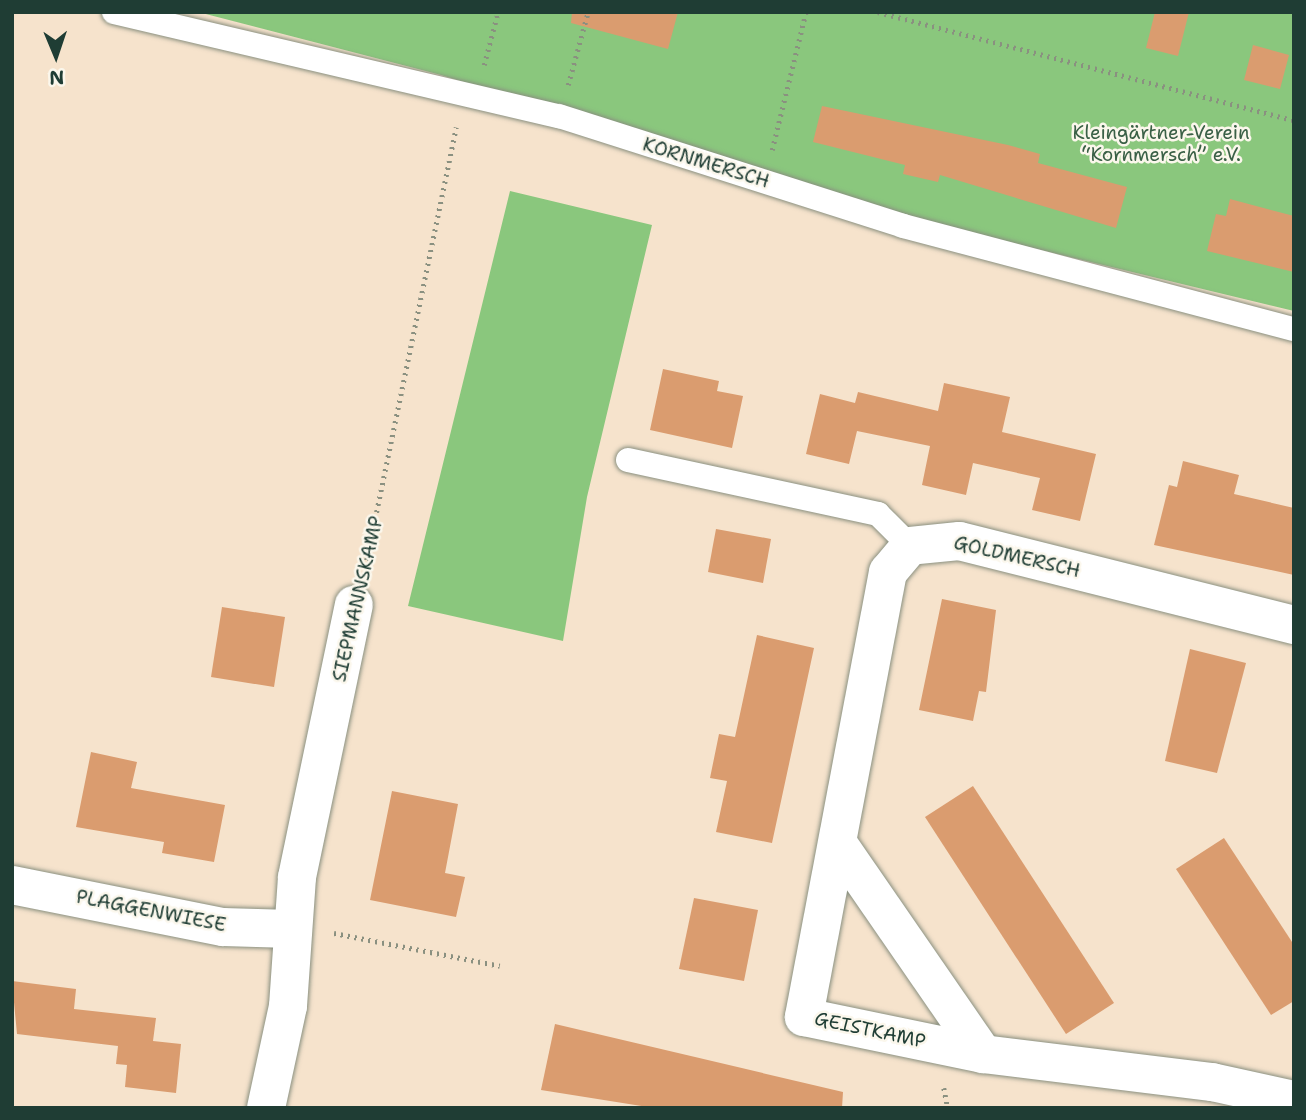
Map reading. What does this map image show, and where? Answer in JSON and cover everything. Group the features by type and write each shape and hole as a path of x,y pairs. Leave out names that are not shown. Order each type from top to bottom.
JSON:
{"street":[{"name":"GOLDMERSCH","path":"910,546 959,541 1294,625"},
{"name":"GEISTKAMP","path":"910,546 888,572 839,845 804,1017 983,1054 1212,1082 1294,1100"},
{"name":"SIEPMANNSKAMP","path":"266,1108 288,1006 291,929 354,605"},
{"path":"839,845 983,1054"},
{"name":"PLAGGENWIESE","path":"12,885 223,927 291,929"}],"lane":[{"name":"KORNMERSCH","path":"114,12 559,116 903,226 1294,329"},
{"path":"628,460 878,514 910,546"}],"path":[{"name":"SIEPMANNSKAMP","path":"354,605 456,126 493,46 498,12"},
{"path":"559,116 588,12"},
{"path":"777,130 806,12"},
{"path":"878,12 1294,120"},
{"path":"347,934 500,966"}],"green space":[{"name":"Kleingärtner-Verein “Kornmersch” e.V.","path":"198,12 1294,12 1294,311 904,217 441,75"},
{"path":"510,191 652,225 587,497 563,641 408,606"}],"building":[{"path":"572,12 678,12 668,49 571,23"},
{"path":"1155,12 1189,12 1178,56 1146,48"},
{"path":"1253,45 1289,55 1280,89 1244,80"},
{"path":"822,106 1008,145 1040,154 1038,163 1127,187 1116,228 940,175 938,182 903,174 905,165 813,142"},
{"path":"1230,199 1294,216 1294,272 1207,251 1216,214 1226,216"},
{"path":"663,369 719,381 717,391 743,396 732,448 650,430"},
{"path":"944,383 1010,397 1002,432 1096,454 1080,521 1032,510 1040,478 973,463 966,495 922,485 930,446 857,431 849,464 806,454 820,394 855,403 858,392 938,411"},
{"path":"1183,461 1239,475 1234,494 1294,508 1294,575 1154,545 1169,485 1177,487"},
{"path":"716,529 771,539 763,583 708,572"},
{"path":"942,599 996,610 986,692 979,691 973,721 919,710"},
{"path":"222,607 285,617 274,687 211,677"},
{"path":"757,635 814,648 772,843 716,832 727,781 710,778 719,734 735,737"},
{"path":"1190,649 1246,663 1217,773 1165,761"},
{"path":"91,752 137,762 131,788 225,805 214,862 162,853 164,842 76,827"},
{"path":"973,786 1114,1003 1066,1034 925,817"},
{"path":"392,791 458,804 445,873 465,877 456,917 370,900"},
{"path":"1224,838 1294,945 1294,1001 1271,1015 1176,869"},
{"path":"694,898 758,910 744,981 679,969"},
{"path":"12,981 76,989 74,1009 156,1018 153,1041 181,1044 176,1093 125,1087 127,1065 116,1064 118,1046 17,1034"},
{"path":"555,1024 843,1092 842,1108 654,1108 541,1090"}]}
